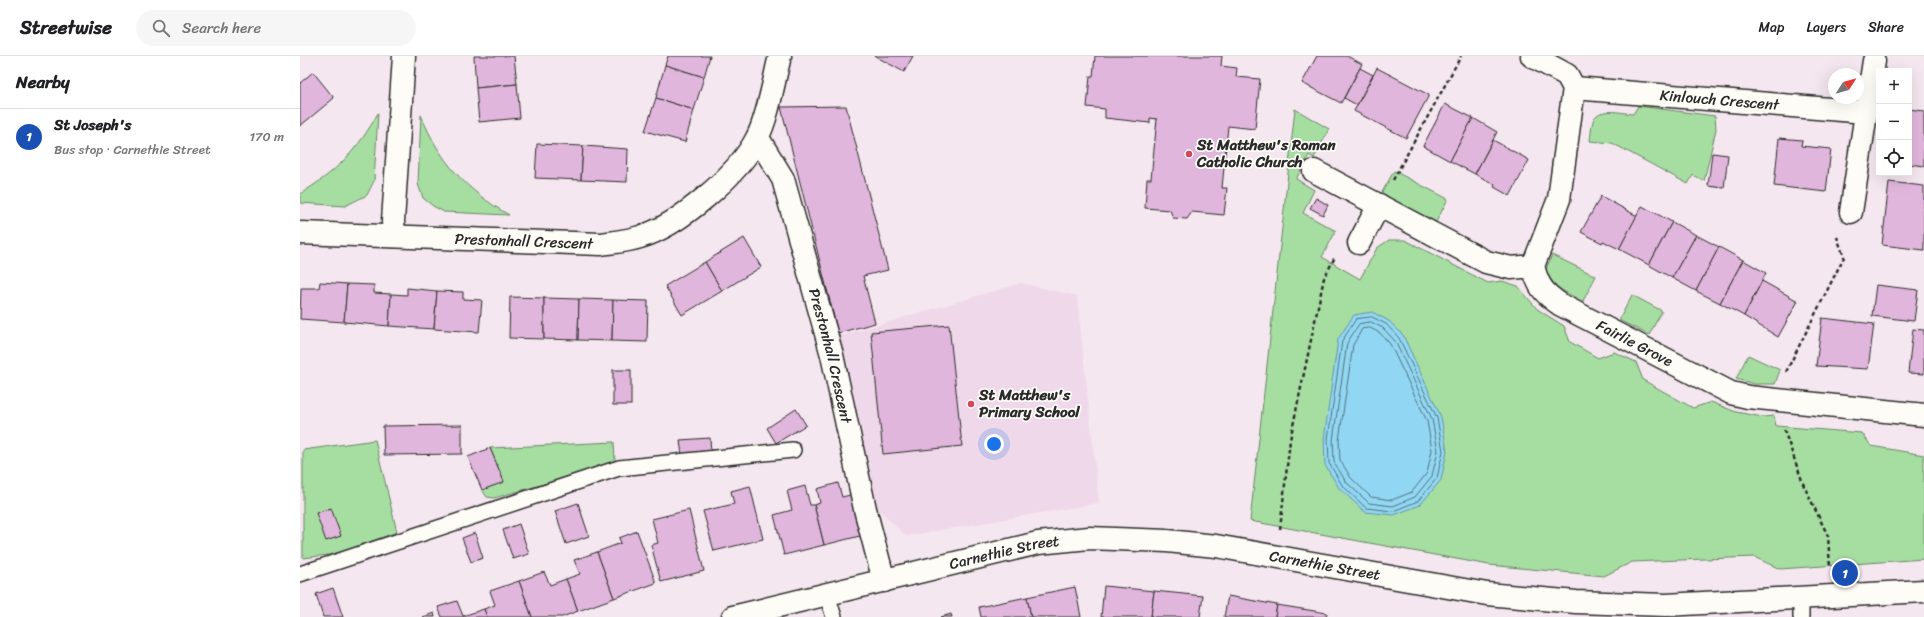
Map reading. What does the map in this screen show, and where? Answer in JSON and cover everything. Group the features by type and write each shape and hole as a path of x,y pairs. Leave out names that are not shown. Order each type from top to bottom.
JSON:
{"street":[{"path":"394,236 393,221 404,56"},
{"name":"Prestonhall Crescent","path":"300,233 601,244 640,237 668,225 721,184 742,163 758,138 780,56"},
{"path":"1314,171 1486,262 1511,268 1532,266 1559,199 1574,88 1568,75 1532,56"},
{"path":"1851,212 1874,61"},
{"name":"Kinlouch Crescent","path":"1574,88 1866,112"},
{"name":"Prestonhall Crescent","path":"758,138 783,179 832,355 865,509 884,581"},
{"path":"1362,237 1379,205"},
{"name":"Fairlie Grove","path":"1532,266 1537,282 1546,296 1731,393 1755,398 1924,416"},
{"name":"Carnethie Street","path":"733,617 1038,543 1089,538 1167,540 1216,546 1486,594 1576,602 1801,608 1924,591"}],"lane":[{"path":"300,574 619,468 793,450"},
{"path":"827,595 834,617"}],"path":[{"path":"1379,205 1461,56"},
{"path":"1276,557 1290,440 1324,278 1347,233 1362,237"}],"shaded area":[{"name":"St Matthew's Primary School","path":"1021,283 1077,296 1099,503 906,536 877,508 837,337"}],"green space":[{"path":"1638,106 1715,116 1716,129 1704,181 1693,175 1688,184 1612,143 1590,141 1592,123 1596,116 1600,113 1616,112 1633,114"},
{"path":"1295,109 1329,129 1314,158 1309,155 1296,179 1314,190 1303,213 1336,231 1322,257 1360,279 1377,248 1389,240 1405,240 1488,283 1502,281 1518,286 1537,309 1564,326 1570,342 1598,358 1614,352 1636,362 1643,380 1693,408 1711,402 1736,412 1763,417 1774,416 1776,426 1862,433 1871,446 1924,455 1924,559 1780,569 1754,557 1632,562 1604,576 1489,565 1250,521"},
{"path":"378,113 374,181 367,195 345,206 300,203 300,194 325,177 345,159 362,138"},
{"path":"421,115 428,132 437,147 456,173 467,185 509,215 444,212 423,198 418,184"},
{"path":"1394,171 1448,199 1436,222 1381,194"},
{"path":"1552,255 1596,276 1583,301 1561,289 1552,281 1546,269"},
{"path":"1632,295 1662,311 1649,335 1619,320"},
{"path":"1748,355 1780,370 1775,384 1754,384 1736,379"},
{"path":"375,440 397,532 336,554 303,558 303,450"},
{"path":"614,442 615,460 609,466 494,498 487,497 482,490 504,481 490,448"}],"water":[{"path":"1372,312 1389,321 1403,335 1441,417 1447,451 1441,480 1420,505 1394,515 1365,512 1339,488 1325,465 1324,439 1338,339 1354,315"}],"building":[{"path":"474,56 514,56 517,84 476,88"},
{"path":"668,56 710,56 704,77 665,65"},
{"path":"875,56 913,56 904,72"},
{"name":"St Matthew's Roman Catholic Church","path":"1095,56 1222,56 1221,66 1237,68 1236,77 1260,79 1255,129 1228,126 1222,188 1227,188 1224,215 1192,212 1187,219 1173,218 1170,210 1145,208 1147,179 1151,179 1157,119 1150,118 1150,123 1105,118 1105,109 1087,107 1090,76 1093,76"},
{"path":"1317,56 1347,56 1362,64 1341,103 1302,83"},
{"path":"665,65 704,77 694,110 656,98"},
{"path":"1360,68 1373,75 1357,105 1344,98"},
{"path":"1377,68 1429,95 1406,138 1354,111"},
{"path":"313,72 334,98 300,126 300,83"},
{"path":"517,84 520,118 479,122 476,88"},
{"path":"656,98 694,110 685,142 645,131"},
{"path":"1445,104 1473,118 1450,161 1423,146"},
{"path":"846,106 888,270 863,276 875,323 838,333 781,107"},
{"path":"1912,109 1924,111 1924,166 1912,164"},
{"path":"1473,118 1497,132 1475,174 1450,161"},
{"path":"1779,138 1802,140 1801,146 1831,149 1826,192 1774,186"},
{"path":"1493,140 1529,160 1510,196 1494,187 1495,185 1492,183 1475,174"},
{"path":"537,144 583,146 581,180 535,178"},
{"path":"583,146 628,149 627,182 581,180"},
{"path":"1712,153 1728,155 1724,188 1708,186"},
{"path":"1889,182 1924,186 1924,250 1882,245"},
{"path":"1601,196 1637,216 1619,249 1603,241 1602,243 1581,232"},
{"path":"1316,198 1328,205 1323,215 1310,208"},
{"path":"1642,206 1672,222 1649,265 1619,249"},
{"path":"1672,222 1696,235 1672,278 1649,265"},
{"path":"1696,235 1719,247 1696,291 1672,278"},
{"path":"744,238 761,267 722,291 705,262"},
{"path":"1719,247 1743,260 1720,303 1696,291"},
{"path":"1743,260 1766,273 1744,316 1720,303"},
{"path":"705,262 722,291 682,315 665,286"},
{"path":"1762,281 1798,301 1778,337 1744,316"},
{"path":"320,282 347,284 344,322 300,319 301,288 319,288"},
{"path":"347,284 374,285 374,293 391,294 389,326 344,322"},
{"path":"1876,285 1918,290 1914,321 1872,316"},
{"path":"407,288 437,291 434,329 389,326 391,294 407,295"},
{"path":"437,291 463,292 463,299 482,300 479,332 434,329"},
{"path":"510,297 544,298 544,339 509,338"},
{"path":"544,298 579,299 578,340 544,339"},
{"path":"579,299 613,300 612,341 578,340"},
{"path":"613,300 648,301 647,342 612,341"},
{"path":"1822,318 1874,324 1868,369 1816,366"},
{"path":"949,325 962,446 883,454 871,332"},
{"path":"1913,329 1924,330 1924,374 1908,373"},
{"path":"613,370 631,370 631,405 613,405"},
{"path":"796,409 806,425 776,443 767,428"},
{"path":"462,425 462,454 384,455 383,426"},
{"path":"710,438 711,453 682,456 680,440"},
{"path":"490,448 504,482 482,490 468,457"},
{"path":"838,483 842,497 854,494 864,535 824,545 814,505 820,503 817,489"},
{"path":"750,486 763,539 714,551 703,511 734,504 731,491"},
{"path":"805,486 810,505 814,505 824,545 784,555 774,515 792,510 787,491"},
{"path":"578,503 589,536 566,544 555,511"},
{"path":"331,508 341,536 326,541 316,513"},
{"path":"689,510 704,571 661,582 651,545 658,543 652,519"},
{"path":"519,524 529,554 513,559 503,530"},
{"path":"637,531 656,583 614,598 597,552 621,543 619,538"},
{"path":"475,533 483,558 471,562 462,538"},
{"path":"597,552 614,598 578,611 566,579 580,574 574,560"},
{"path":"544,572 550,585 566,579 578,611 562,617 532,617 519,581"},
{"path":"519,581 532,617 487,617 484,609 495,605 490,591"},
{"path":"1104,586 1154,591 1151,617 1101,617"},
{"path":"1075,587 1081,617 1031,617 1027,597"},
{"path":"333,588 343,617 323,617 316,594"},
{"path":"1154,591 1203,596 1200,617 1151,617"},
{"path":"1228,596 1277,605 1275,617 1224,617"},
{"path":"1027,597 1031,617 981,617 979,607"},
{"path":"457,601 463,616 484,609 487,617 442,617 438,607"},
{"path":"1277,605 1327,613 1326,617 1275,617"},
{"path":"434,613 435,617 423,617"},
{"path":"951,614 952,617 941,617"}],"place":[{"name":"St Matthew's Roman Catholic Church","path":"1189,154"},
{"name":"St Matthew's Primary School","path":"971,404"},
{"name":"St Joseph's","path":"1845,573"}]}
